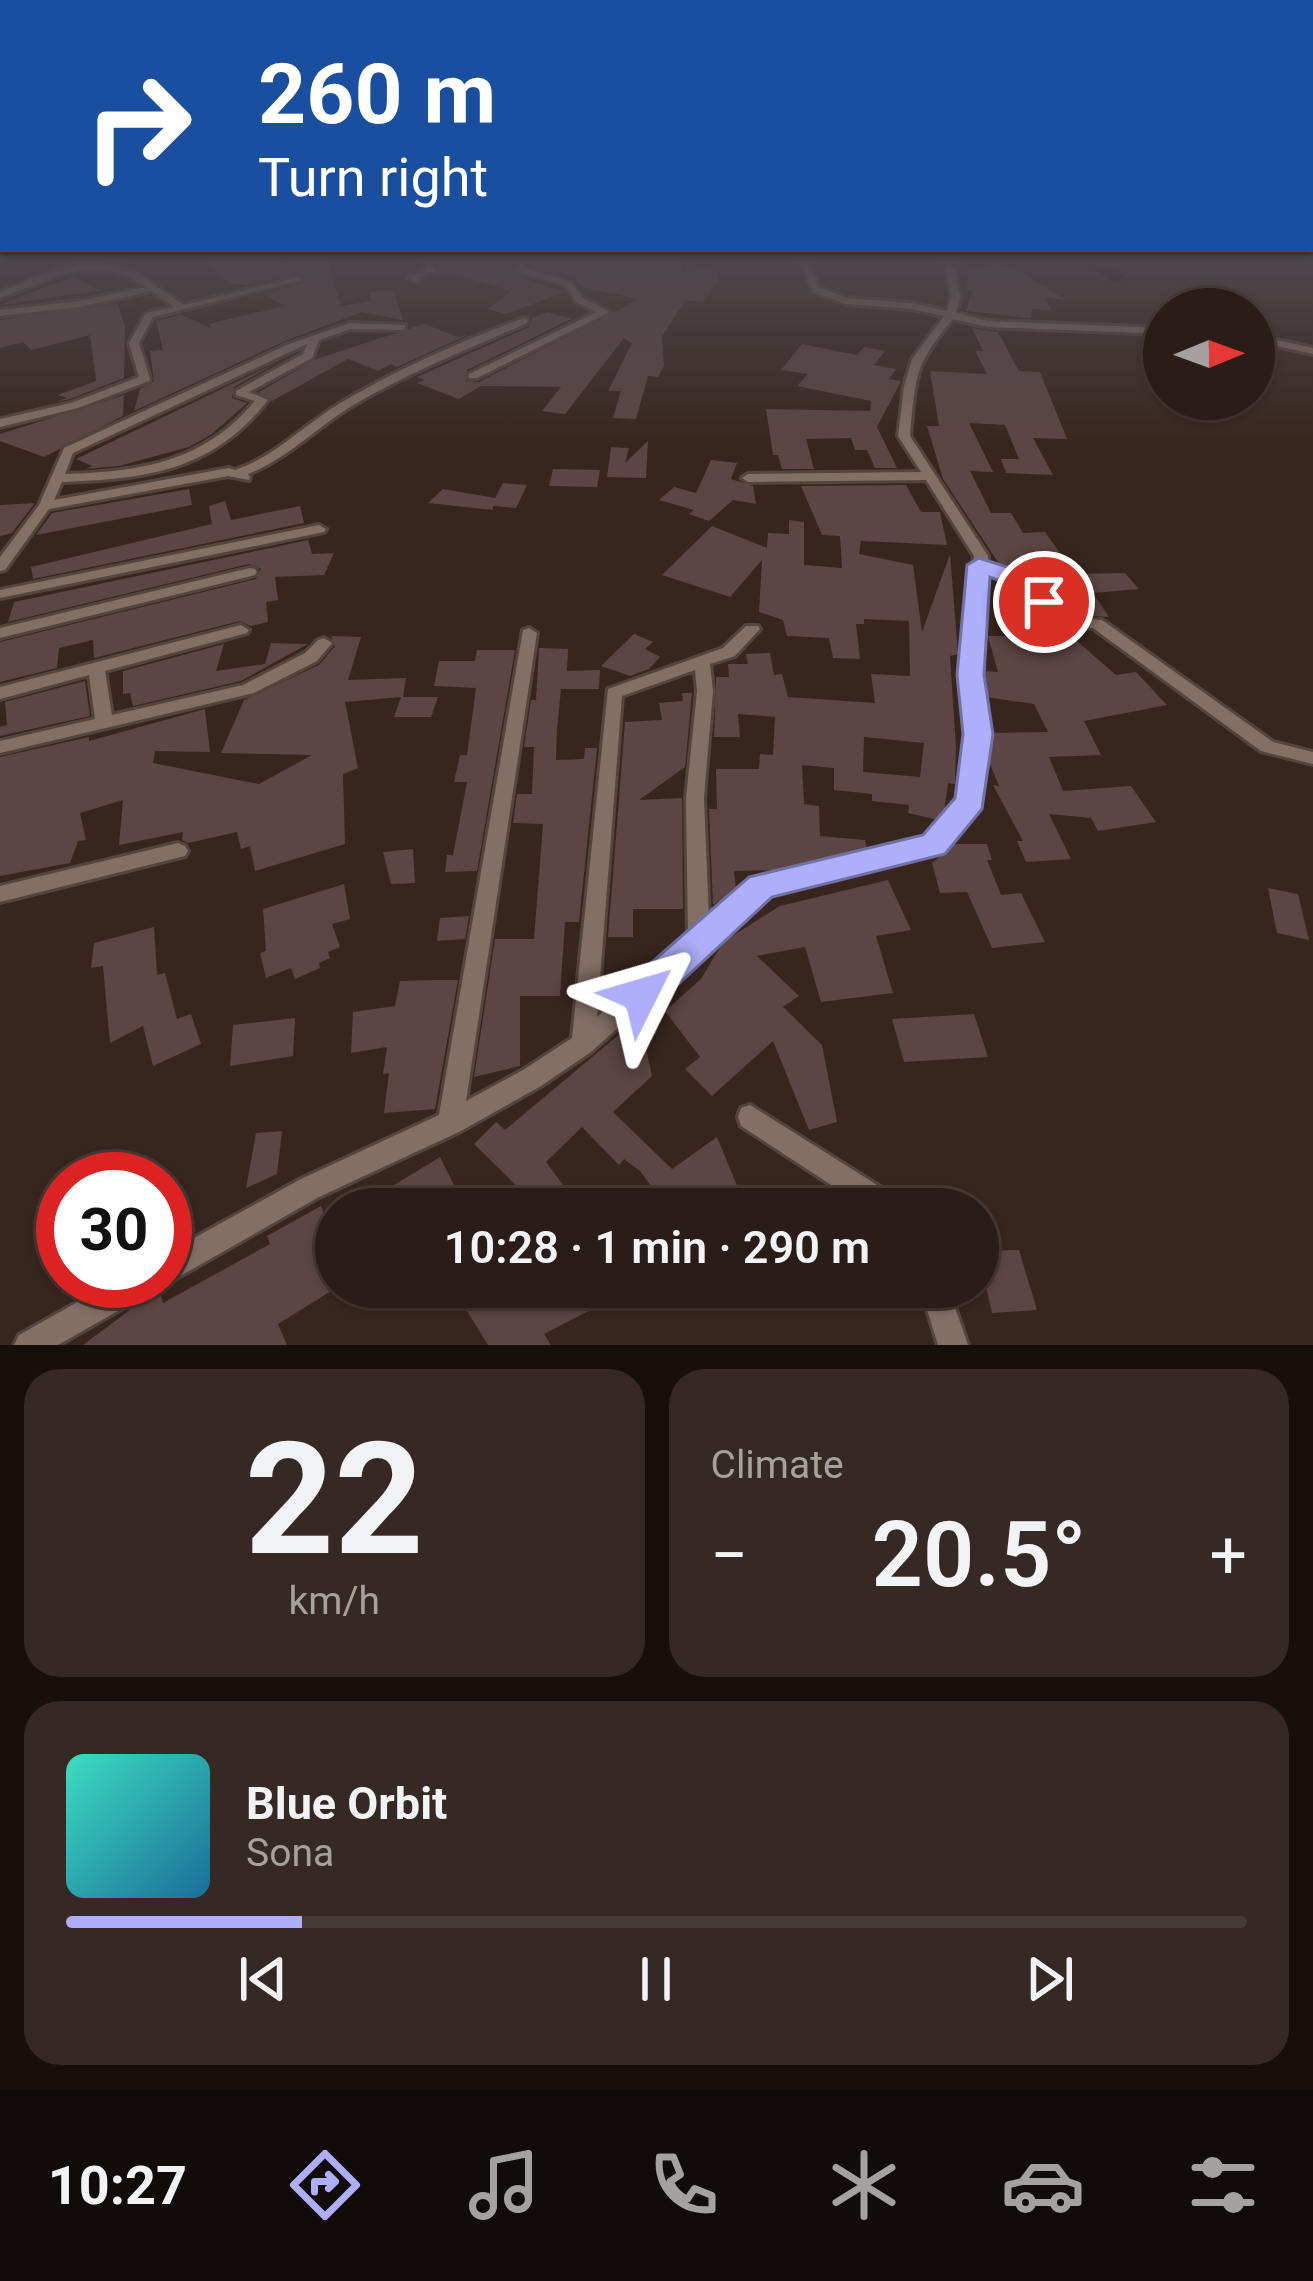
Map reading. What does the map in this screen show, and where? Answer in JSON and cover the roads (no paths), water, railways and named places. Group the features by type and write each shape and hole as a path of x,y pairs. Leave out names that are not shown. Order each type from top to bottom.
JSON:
{"street":[{"path":"0,423 74,406 145,379 134,343 146,319"},
{"path":"473,376 591,319"},
{"path":"192,1254 310,1188 450,1123 583,1044 761,886 934,845 970,801 978,734 970,675 981,556 904,436 916,360 951,319"},
{"path":"957,319 1143,330"},
{"path":"45,506 241,476 281,455 326,418 395,379 524,321"},
{"path":"0,567 45,506 68,451 195,394 202,385 315,338 350,326 402,327"},
{"path":"55,478 124,474 205,453 247,422 262,400 240,393 308,356 315,338"},
{"path":"1275,343 1313,351"},
{"path":"748,478 928,476"},
{"path":"0,594 319,530"},
{"path":"0,538 20,535"},
{"path":"979,565 1015,578 1064,623 1097,623 1268,747 1313,758"},
{"path":"0,633 250,572"},
{"path":"583,1044 614,693 729,652 752,629"},
{"path":"0,693 242,630"},
{"path":"450,1123 530,633"},
{"path":"0,748 248,689 310,657 324,643"},
{"path":"699,945 695,797 705,691 702,662"},
{"path":"96,668 104,722"},
{"path":"0,894 178,850"},
{"path":"750,1117 860,1188"},
{"path":"29,1345 95,1308"},
{"path":"941,1308 953,1345"}]}
